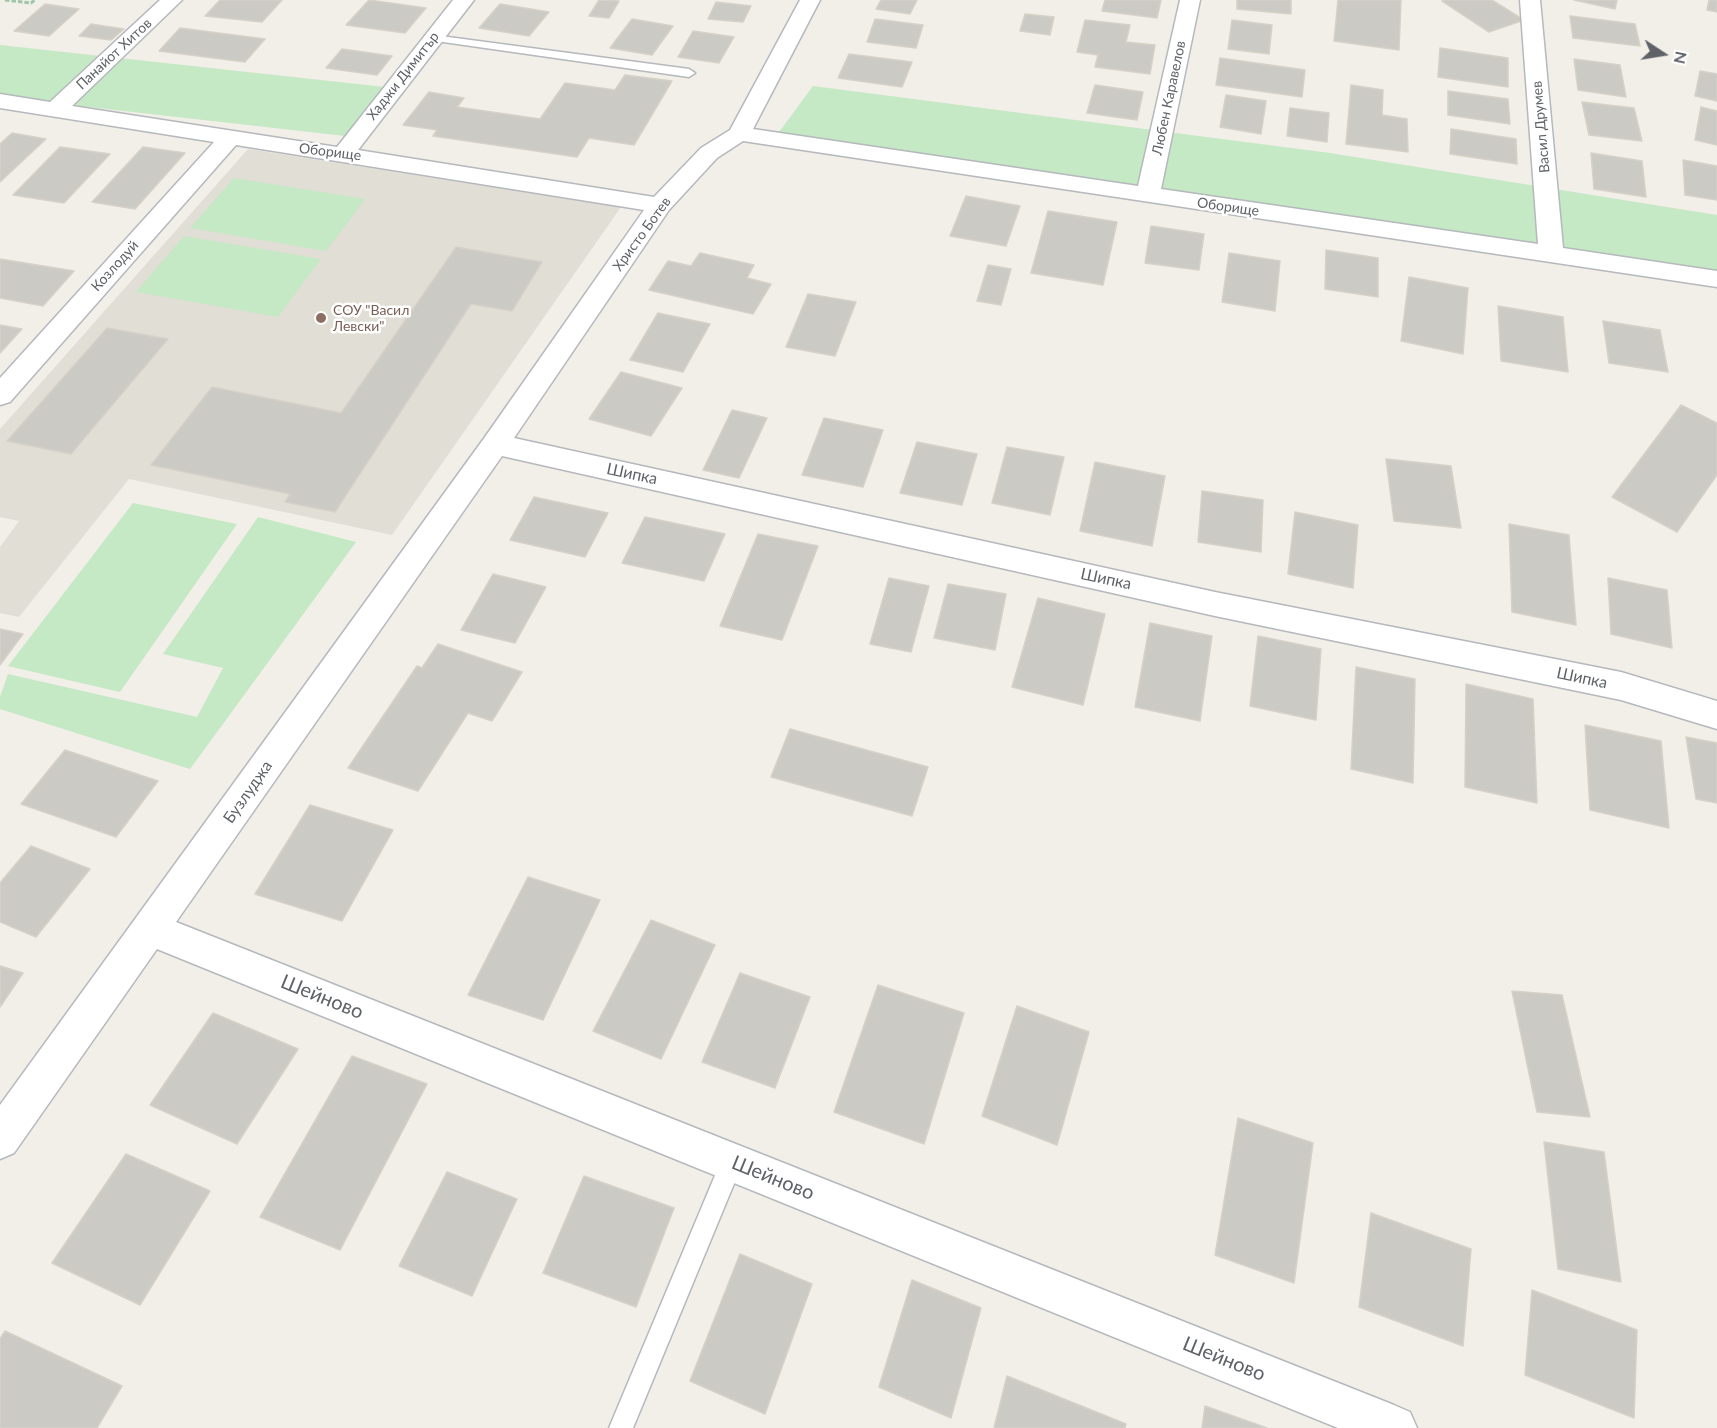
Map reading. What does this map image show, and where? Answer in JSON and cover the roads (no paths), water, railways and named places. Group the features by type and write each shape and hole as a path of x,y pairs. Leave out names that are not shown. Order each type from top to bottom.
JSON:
{"street":[{"name":"Панайот Хитов","path":"56,108 172,0"},
{"name":"Хаджи Димитър","path":"344,153 464,0"},
{"name":"Христо Ботев","path":"495,444 660,205 709,153 739,134 810,0"},
{"name":"Любен Каравелов","path":"1148,196 1190,0"},
{"name":"Васил Друмев","path":"1530,0 1551,255"},
{"name":"Оборище","path":"0,101 56,108 230,138 344,153 660,205"},
{"name":"Оборище","path":"739,134 1717,279"},
{"name":"Козлодуй","path":"0,395 230,138"},
{"name":"Шипка","path":"495,444 1215,603 1621,686 1717,715"},
{"name":"Бузлуджа","path":"0,1138 495,444"},
{"name":"Шейново","path":"151,929 1394,1428"}],"lane":[{"path":"433,38 689,74"},
{"path":"621,1428 732,1162"}],"place":[{"name":"СОУ \"Васил Левски\"","path":"321,318"}]}
